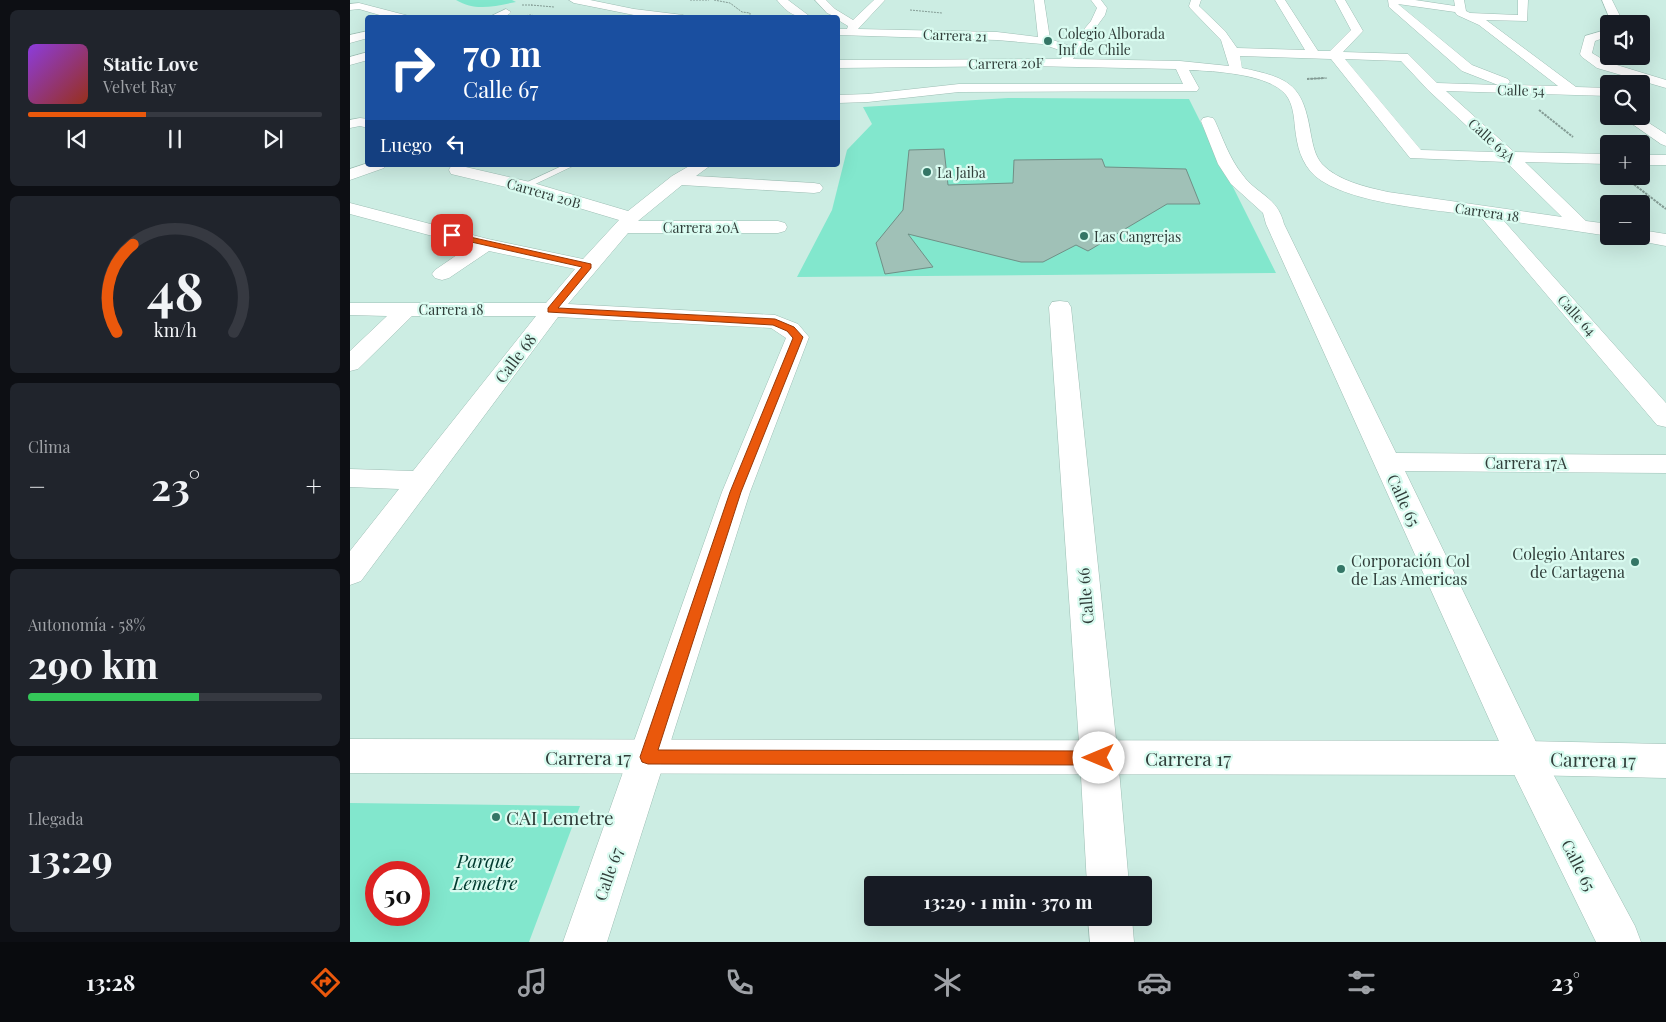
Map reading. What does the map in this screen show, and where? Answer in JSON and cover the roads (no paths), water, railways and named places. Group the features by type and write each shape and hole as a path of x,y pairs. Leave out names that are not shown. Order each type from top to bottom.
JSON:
{"street":[{"path":"574,0 658,15"},
{"path":"782,0 790,8 802,15"},
{"path":"820,0 836,15"},
{"path":"840,18 853,28 880,0"},
{"path":"1039,0 1044,41"},
{"path":"1068,56 1100,17 1102,8 1096,0"},
{"path":"1196,0 1194,6 1202,17 1227,39 1233,52 1236,71"},
{"path":"1280,0 1313,54"},
{"path":"1233,52 1334,54 1357,32 1340,0"},
{"path":"1516,90 1467,68 1393,5 1393,0 1523,19 1523,0"},
{"path":"1607,0 1614,15"},
{"path":"350,7 359,6 394,15"},
{"path":"554,7 596,15"},
{"path":"1462,9 1573,91"},
{"path":"499,15 506,12"},
{"path":"386,15 390,14"},
{"name":"Carrera 21","path":"840,31 853,28 1044,41 1068,56"},
{"path":"350,39 365,35"},
{"path":"1600,35 1589,39 1586,54 1600,64"},
{"path":"1334,54 1416,155 1600,159"},
{"name":"Calle 63A","path":"1334,54 1404,57 1433,87 1511,158 1579,224"},
{"name":"Carrera 20F","path":"840,64 958,63 1068,56 1236,71 1268,79 1286,87 1297,100 1309,158 1320,170 1336,182 1365,192"},
{"path":"350,61 365,57"},
{"path":"958,63 959,88"},
{"path":"840,99 868,98 959,88 1192,88 1180,65"},
{"path":"1602,65 1666,84"},
{"name":"Calle 54","path":"1433,87 1600,92"},
{"path":"1590,92 1600,98"},
{"path":"1650,92 1666,92"},
{"name":"Calle 65","path":"1208,121 1226,164 1237,180 1272,211 1274,224 1525,758 1619,942"},
{"path":"1642,125 1666,141"},
{"path":"1650,160 1666,160"},
{"path":"350,175 372,167"},
{"name":"Calle 68","path":"350,573 588,266 627,222 678,180 700,167"},
{"name":"Carrera 20B","path":"457,170 524,186 627,222"},
{"path":"775,185 789,172"},
{"path":"678,180 814,188"},
{"name":"Carrera 18","path":"1365,192 1600,228"},
{"path":"350,208 486,244 588,266"},
{"name":"Calle 64","path":"1486,212 1593,332 1666,419"},
{"name":"Carrera 20A","path":"627,222 778,227"},
{"path":"1650,237 1666,240"},
{"path":"442,274 486,244"},
{"name":"Calle 66","path":"1060,307 1107,876"},
{"name":"Carrera 18","path":"350,309 552,310"},
{"path":"350,364 407,309"},
{"name":"Calle 67","path":"552,310 775,322 790,329 798,337 736,492 585,942"},
{"name":"Carrera 17A","path":"1386,462 1666,464"},
{"path":"350,478 421,481"},
{"name":"Carrera 17","path":"350,756 1525,758 1666,760"},
{"path":"1111,926 1112,942"}],"lane":[{"path":"524,186 567,167"}],"place":[{"name":"Colegio Alborada Inf de Chile","path":"1048,41"},
{"name":"La Jaiba","path":"927,172"},
{"name":"Las Cangrejas","path":"1084,236"},
{"name":"Colegio Antares de Cartagena","path":"1635,562"},
{"name":"Corporación Col de Las Americas","path":"1341,569"},
{"name":"CAI Lemetre","path":"496,817"}],"park label":[{"name":"Parque Lemetre","path":"485,871"}]}
